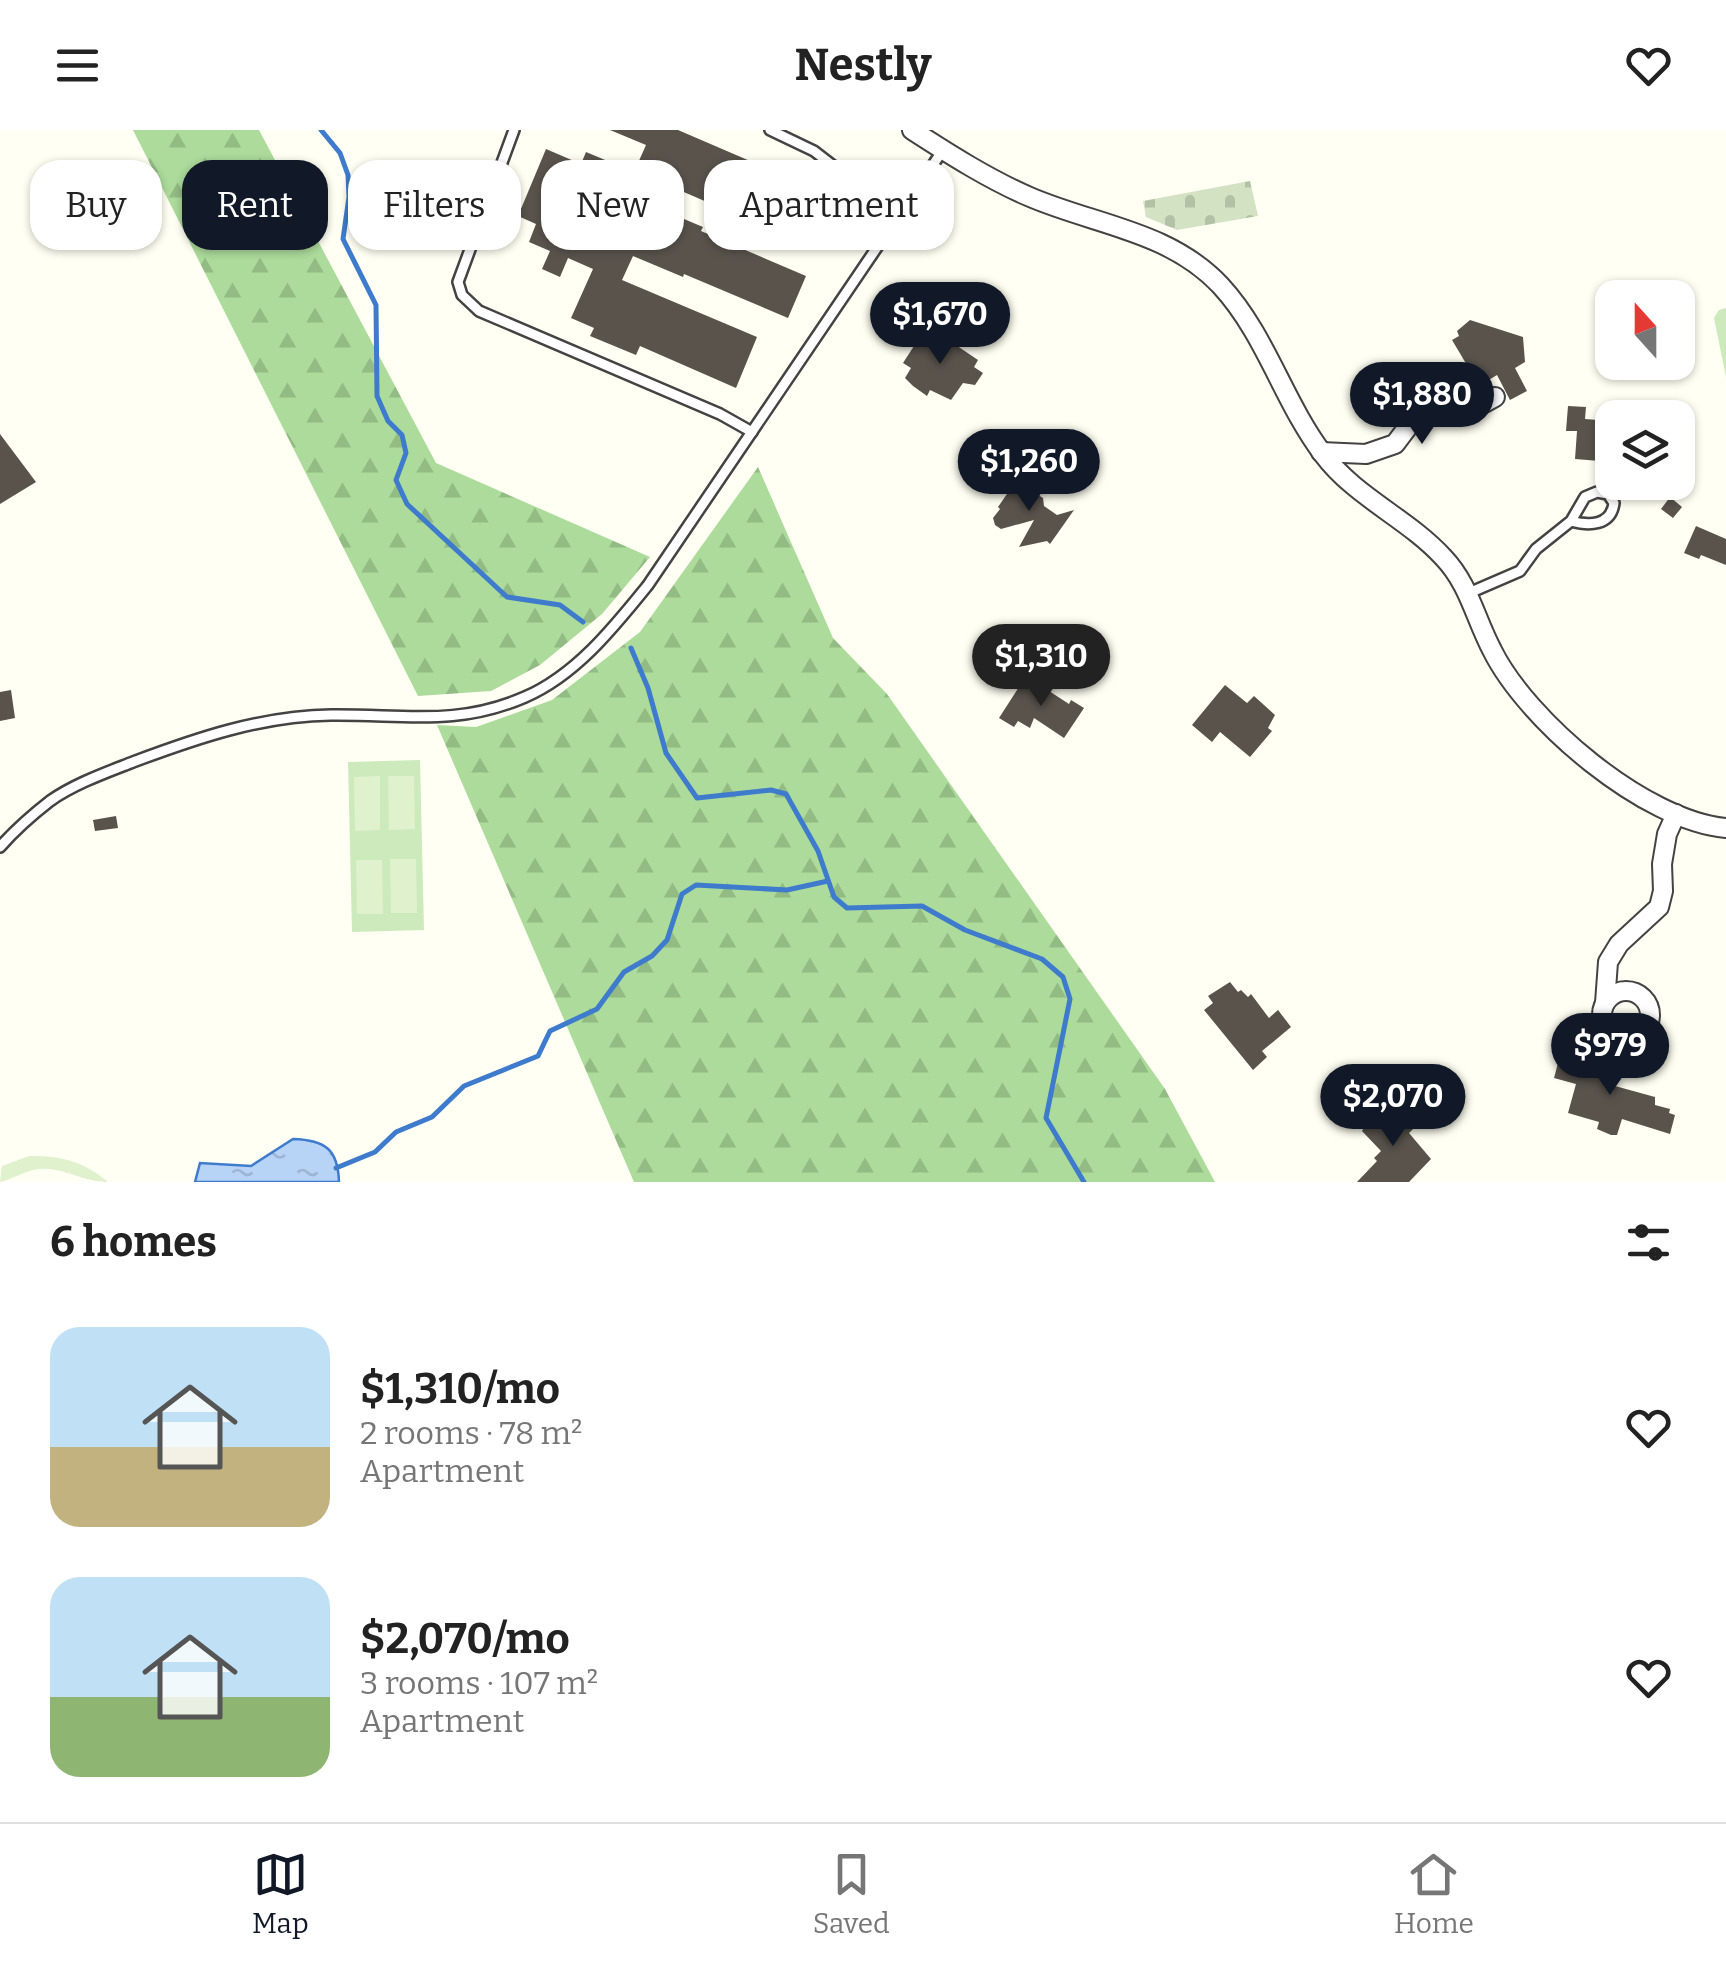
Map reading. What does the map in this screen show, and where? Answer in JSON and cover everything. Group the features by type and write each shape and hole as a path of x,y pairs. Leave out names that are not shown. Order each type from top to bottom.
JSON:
{"street":[{"path":"912,130 1030,197 1168,245 1218,283 1252,324 1321,452 1348,482 1444,557 1470,593 1491,650 1537,715 1586,759 1656,806 1711,827 1726,828"},
{"path":"1321,452 1366,454 1395,444 1435,391 1444,385 1452,383 1465,389 1473,402 1484,403 1495,396"},
{"path":"1605,1003 1617,992 1634,992 1646,1002 1650,1017 1644,1031 1630,1038 1615,1036 1605,1026 1602,1018 1608,962 1619,944 1659,908 1667,834 1676,814"},
{"path":"1596,1057 1605,1026"}],"lane":[{"path":"514,130 458,282 462,295 480,311 720,414 752,432"},
{"path":"770,130 826,160"},
{"path":"936,160 943,150"},
{"path":"0,847 53,799 104,774 208,733 284,718 330,715 450,718 528,696 572,668 617,624 648,585 875,250"},
{"path":"1470,593 1520,571 1536,550 1571,522 1585,497 1597,492 1608,494 1614,504 1613,512 1605,520 1587,526 1571,522"}],"green space":[{"path":"133,130 259,130 275,160 182,160 182,227 162,188 162,160 148,160"},
{"path":"1250,181 1258,216 1177,230 1146,217 1143,201"},
{"path":"193,250 323,250 436,463 650,557 602,614 540,665 491,691 418,696"},
{"path":"1726,308 1726,377 1714,318"},
{"path":"758,467 833,638 887,694 1165,1089 1215,1182 634,1182 437,725 476,727 552,700 640,632"},
{"path":"420,760 424,930 352,932 348,762"},
{"path":"380,776 380,830 355,831 354,777"},
{"path":"388,776 414,776 415,829 389,830"},
{"path":"390,859 416,859 417,913 391,913"},
{"path":"356,860 382,860 383,914 357,914"},
{"path":"29,1156 72,1161 108,1182 47,1169 0,1182 2,1166"}],"water":[{"path":"293,1139 328,1149 336,1162 339,1182 195,1182 200,1163 251,1166"}],"building":[{"path":"610,130 678,130 748,160 704,160 704,201 684,192 684,160 639,160 646,145"},
{"path":"546,149 572,160 541,160"},
{"path":"586,152 605,160 583,160"},
{"path":"541,161 541,247 529,242 536,224 521,217"},
{"path":"684,219 703,227 704,250 745,250 806,276 788,318 633,256 622,280 757,337 736,388 640,346 636,355 590,336 594,328 571,318 593,269 568,258 560,277 542,269 550,251 684,250"},
{"path":"1470,320 1523,337 1525,362 1515,368 1527,391 1510,400 1497,375 1482,384 1477,375 1474,377 1452,340"},
{"path":"923,332 939,343 944,337 978,360 974,367 983,373 975,385 963,383 951,400 930,390 927,396 905,378 911,368 903,363"},
{"path":"1568,406 1586,407 1585,419 1595,420 1595,461 1575,459 1577,431 1566,431"},
{"path":"0,434 36,482 0,504"},
{"path":"1020,475 1033,480 1032,491 1057,515 1074,510 1050,544 1047,541 1019,547 1034,520 1001,529 995,525 993,518 998,507"},
{"path":"1668,500 1682,507 1673,518 1661,509"},
{"path":"1696,526 1726,539 1726,565 1684,553"},
{"path":"1026,676 1069,704 1071,700 1084,708 1064,738 1034,718 1030,728 1018,721 1014,727 999,718"},
{"path":"1225,685 1247,703 1254,696 1275,715 1268,728 1272,731 1250,757 1220,732 1212,742 1192,725"},
{"path":"11,690 15,718 0,721 0,692"},
{"path":"116,816 118,828 95,831 93,820"},
{"path":"1230,982 1238,992 1241,990 1248,997 1251,994 1269,1018 1278,1010 1291,1027 1262,1051 1267,1057 1253,1070 1204,1010 1213,1003 1208,996"},
{"path":"1561,1052 1574,1056 1573,1062 1595,1069 1607,1063 1621,1067 1615,1086 1655,1097 1655,1105 1670,1109 1669,1113 1675,1115 1670,1134 1622,1119 1617,1135 1611,1135 1597,1129 1599,1122 1568,1113 1576,1084 1554,1078"},
{"path":"1382,1108 1383,1120 1394,1110 1414,1128 1409,1133 1431,1159 1409,1182 1357,1182 1381,1151 1362,1131 1368,1109"}],"waterway":[{"path":"321,130 340,153 348,175 343,239 376,305 377,396 388,421 402,435 406,453 396,480 407,504 507,597 560,605 583,622"},
{"path":"631,648 648,688 666,753 697,798 771,790 786,794 818,851 834,897 847,908 922,906 965,930 1042,959 1063,977 1070,999 1046,1118 1084,1182"},
{"path":"336,1168 375,1152 396,1132 432,1117 464,1086 538,1056 550,1031 597,1009 624,972 652,956 667,940 682,894 696,885 787,890 828,881"}]}
